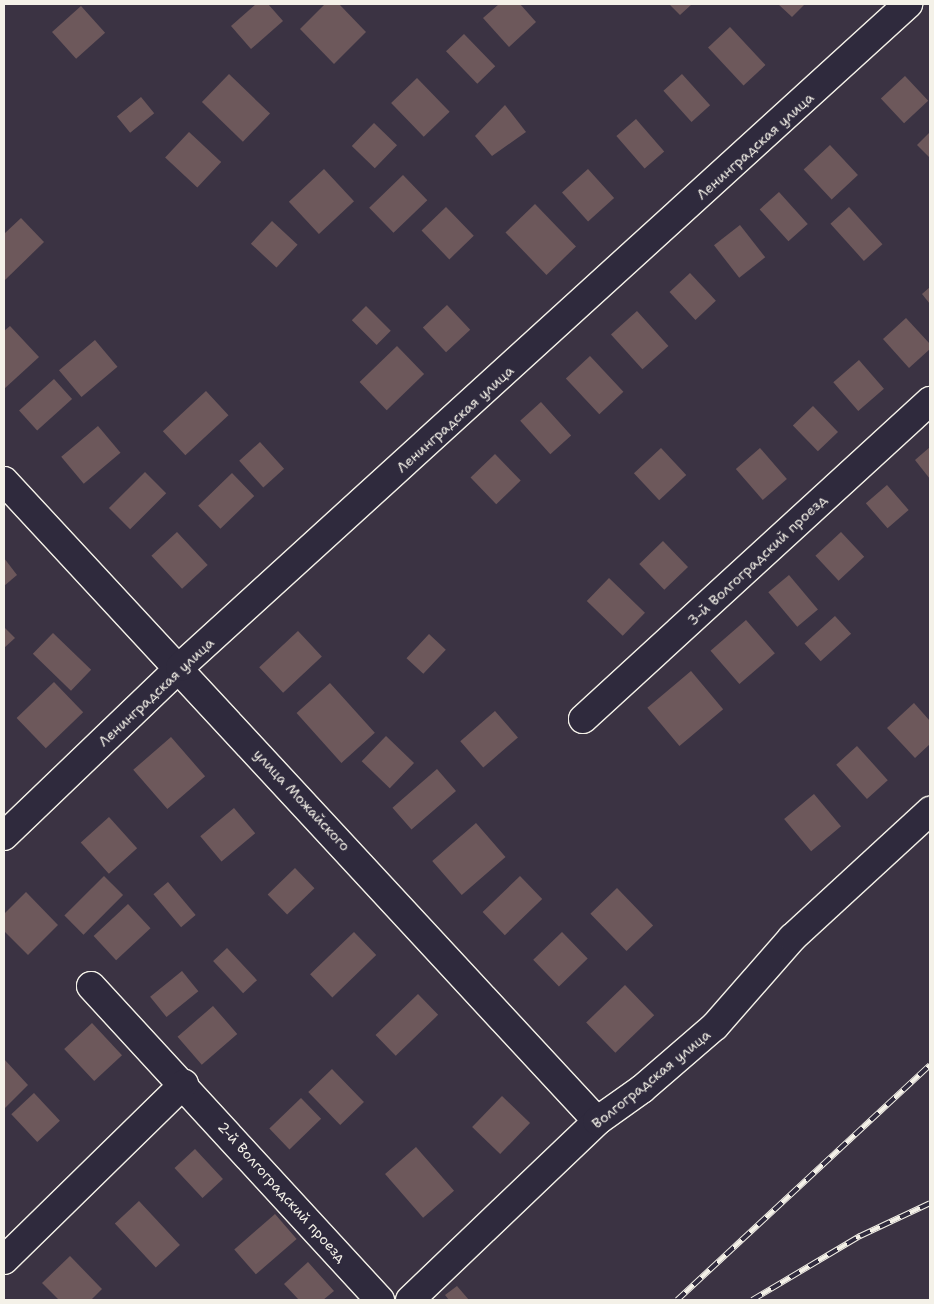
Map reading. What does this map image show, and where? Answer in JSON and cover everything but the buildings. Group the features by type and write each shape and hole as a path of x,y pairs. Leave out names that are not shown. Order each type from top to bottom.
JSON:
{"street":[{"name":"Ленинградская улица","path":"4,836 180,668 908,4"},
{"name":"3-й Волгоградский проезд","path":"584,719 930,401"},
{"name":"улица Можайского","path":"4,481 180,668 598,1121"},
{"name":"Волгоградская улица","path":"410,1300 598,1121 642,1089 715,1026 792,938 930,811"},
{"name":"2-й Волгоградский проезд","path":"91,986 184,1084 380,1300"},
{"path":"4,1260 184,1084"}],"railway":[{"path":"677,1300 930,1065"},
{"path":"752,1300 860,1236 930,1203"}]}
